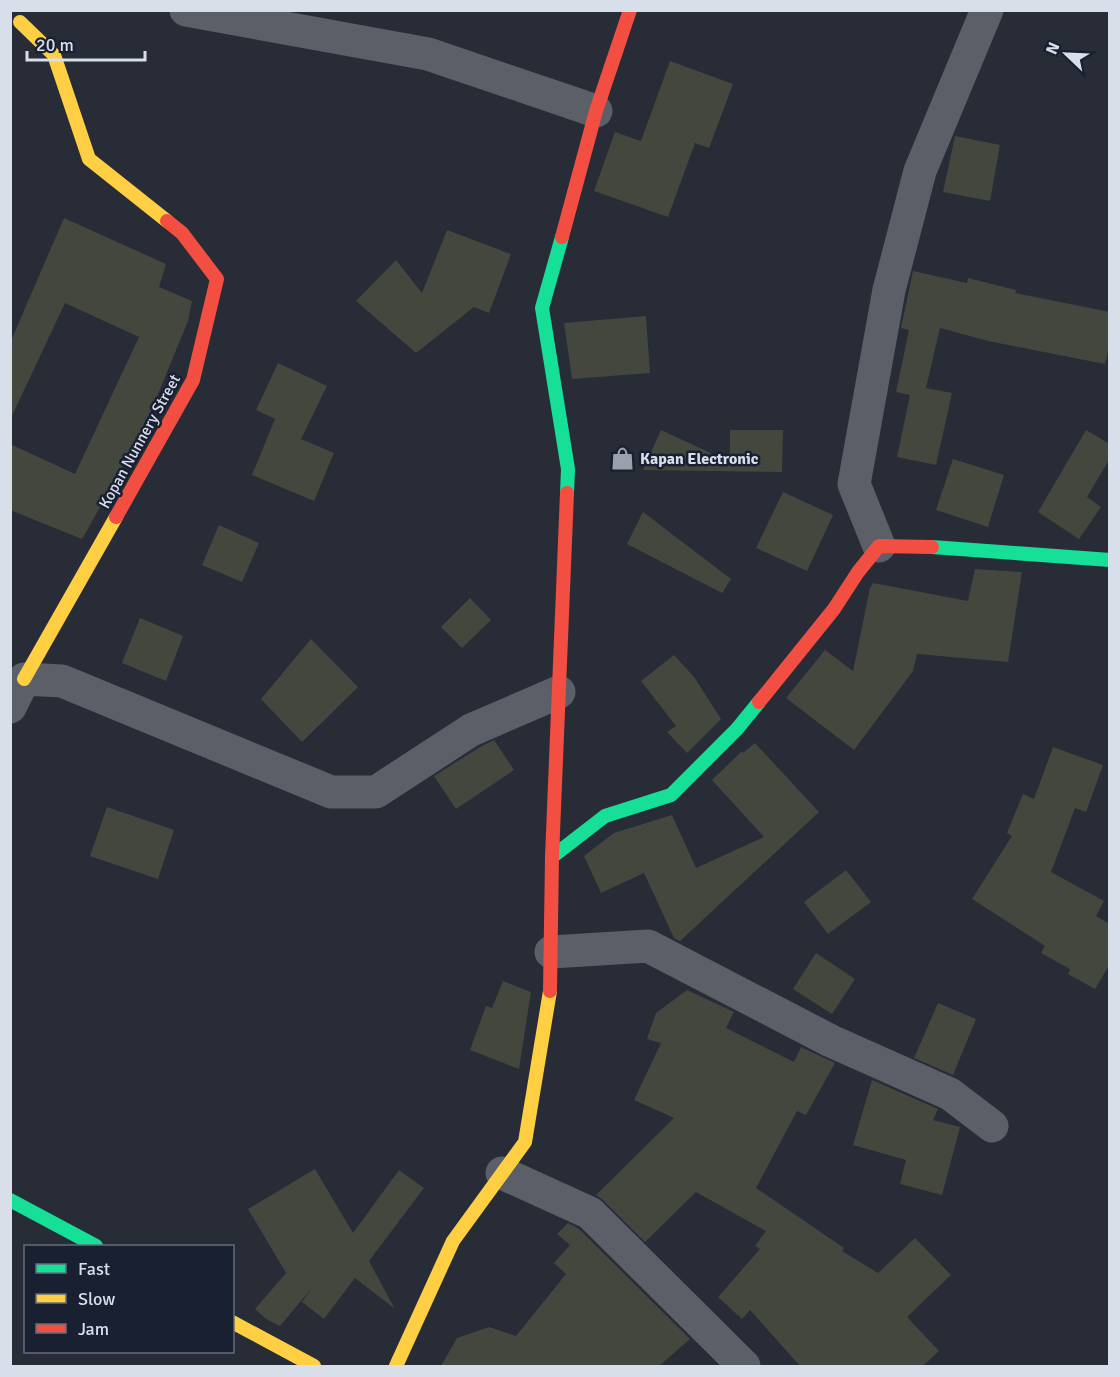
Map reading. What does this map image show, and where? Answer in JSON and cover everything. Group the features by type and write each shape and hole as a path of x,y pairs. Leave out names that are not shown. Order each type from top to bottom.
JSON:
{"street":[{"path":"186,10 428,54 596,111"},
{"path":"396,1366 453,1241 525,1142 550,1000 552,857 568,469 542,308 596,111 630,10"},
{"path":"879,546 854,484 889,290 920,171 987,10"},
{"name":"Kopan Nunnery Street","path":"17,693 193,380 217,279 182,233 89,159 54,55 25,18"},
{"path":"879,546 923,546 1110,560"},
{"path":"552,857 605,816 671,795 737,729 834,609 858,572 879,546"},
{"path":"17,693 62,681 331,792 376,792 471,730 559,692"},
{"path":"551,952 648,946 831,1041 950,1094 992,1126"},
{"path":"502,1173 590,1213 744,1366"},
{"path":"10,1200 94,1245"},
{"path":"234,1323 312,1366"}],"building":[{"path":"670,61 733,84 709,148 695,143 668,217 594,191 615,132 641,141"},
{"path":"955,136 1000,145 990,201 943,192"},
{"path":"64,218 166,264 159,287 192,301 188,321 142,433 82,539 10,510 10,444 75,474 139,337 65,303 10,420 10,343"},
{"path":"447,230 511,254 489,313 474,307 416,353 356,301 396,260 422,293"},
{"path":"913,271 967,283 968,278 1016,290 1015,293 1110,312 1110,342 1105,364 988,341 940,328 926,388 952,393 936,465 897,457 910,395 896,392 909,330 901,328"},
{"path":"646,316 650,373 572,379 564,323"},
{"path":"278,363 327,386 301,439 334,453 314,501 252,475 275,419 256,410"},
{"path":"661,430 730,462 730,430 783,430 782,472 643,470"},
{"path":"1086,430 1110,444 1110,458 1087,497 1101,507 1079,539 1038,512"},
{"path":"953,459 1004,475 988,527 936,510"},
{"path":"783,492 833,515 807,571 756,548"},
{"path":"643,512 731,579 722,593 627,544"},
{"path":"219,525 259,543 242,582 202,565"},
{"path":"975,569 1022,572 1008,662 917,654 913,671 854,750 786,698 825,650 853,671 870,588 873,583 968,601"},
{"path":"470,598 491,620 462,648 441,627"},
{"path":"140,618 183,636 166,681 122,663"},
{"path":"311,639 358,687 302,742 261,699"},
{"path":"674,655 694,677 721,719 687,753 667,732 676,726 641,681"},
{"path":"494,740 514,770 456,809 434,776"},
{"path":"755,743 819,812 680,941 674,938 644,873 601,893 584,856 614,833 672,815 696,868 764,837 712,780 742,751 743,753"},
{"path":"1053,747 1103,765 1086,812 1075,808 1051,872 1104,901 1096,916 1110,924 1110,964 1095,989 1068,974 1070,969 1041,953 1045,946 972,899 1012,836 1007,833 1023,794 1034,799"},
{"path":"107,807 174,830 158,879 90,856"},
{"path":"846,870 871,902 828,934 804,902"},
{"path":"816,953 855,979 832,1014 793,989"},
{"path":"503,981 531,992 519,1069 470,1050 486,1006 492,1008"},
{"path":"687,990 734,1012 726,1028 794,1062 801,1047 835,1063 806,1115 797,1111 756,1188 844,1248 842,1251 878,1273 915,1238 951,1275 907,1317 939,1351 923,1366 800,1366 750,1310 742,1319 718,1297 760,1249 755,1246 766,1231 696,1192 645,1242 596,1195 674,1118 634,1100 661,1043 647,1039 656,1013"},
{"path":"938,1003 976,1019 953,1075 914,1058"},
{"path":"872,1080 938,1109 933,1120 960,1127 942,1195 900,1184 906,1160 853,1145"},
{"path":"315,1169 353,1233 399,1170 424,1188 369,1261 395,1309 355,1278 324,1319 302,1302 311,1289 280,1326 266,1319 255,1309 286,1273 248,1209"},
{"path":"568,1223 579,1229 690,1339 659,1366 441,1366 457,1338 489,1327 516,1336 566,1274 554,1263 570,1245 557,1234"}],"traffic: fast":[{"path":"562,237 542,308 568,469 567,493"},
{"path":"932,547 1110,560"},
{"path":"552,857 605,816 671,795 737,729 759,702"},
{"path":"10,1200 94,1245"}],"traffic: slow":[{"path":"20,22 54,55 89,159 167,221"},
{"path":"24,679 116,517"},
{"path":"396,1366 453,1241 525,1142 550,991"},
{"path":"234,1323 314,1366"}],"traffic: jam":[{"path":"562,237 596,111 630,10"},
{"path":"116,517 193,380 217,279 182,233 167,221"},
{"path":"550,991 552,857 567,493"},
{"path":"759,702 834,609 858,572 879,546 932,547"}],"place":[{"name":"Kapan Electronic","path":"622,458"}]}
